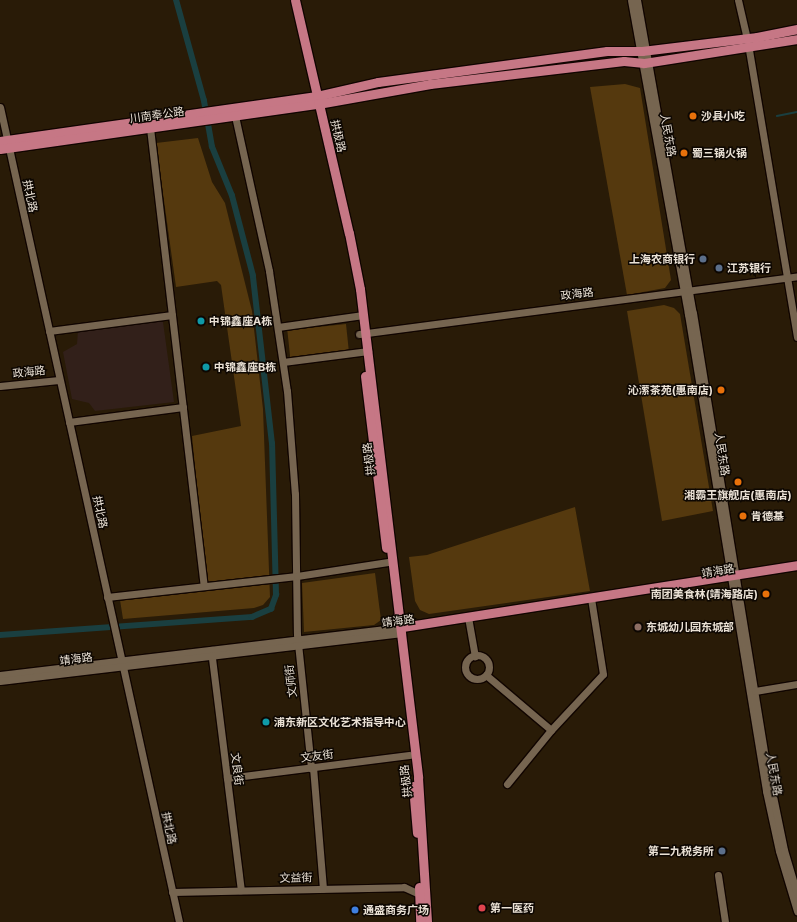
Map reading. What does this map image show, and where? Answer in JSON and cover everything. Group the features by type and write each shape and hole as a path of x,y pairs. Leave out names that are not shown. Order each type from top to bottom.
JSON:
{"main road":[{"name":"拱极路","path":"289,0 315,100"},
{"name":"拱极路","path":"295,0 360,316 421,812 427,922"},
{"path":"315,100 378,82 607,51 645,50 747,38 797,29"},
{"path":"315,100 624,60 647,62 797,39"},
{"name":"川南奉公路","path":"4,144 150,128 216,114 315,100"},
{"name":"川南奉公路","path":"216,114 235,116 315,100"},
{"name":"川南奉公路","path":"4,144 194,118"},
{"name":"拱极路","path":"365,352 388,562 399,630 410,755 420,922"},
{"name":"靖海路","path":"734,578 797,565"},
{"name":"靖海路","path":"399,630 734,578 797,571"}],"street":[{"name":"人民东路","path":"631,0 645,50"},
{"name":"人民东路","path":"637,0 734,578 766,791 779,851 797,911"},
{"path":"738,0 747,38 797,337"},
{"name":"拱北路","path":"0,107 4,144 49,331 179,922"},
{"name":"文师街","path":"235,116 262,233 283,362 294,460 298,642 312,767 323,889"},
{"path":"150,128 204,586"},
{"name":"政海路","path":"362,333 797,276"},
{"path":"49,331 172,315"},
{"path":"278,326 360,316"},
{"path":"283,362 365,352"},
{"name":"政海路","path":"0,386 60,380"},
{"path":"69,422 183,407"},
{"path":"107,598 297,576 388,562"},
{"name":"人民东路","path":"734,578 779,830 797,894"},
{"path":"507,784 551,730 603,674 592,600"},
{"path":"469,620 475,656"},
{"name":"靖海路","path":"0,675 122,663 399,630"},
{"name":"文良街","path":"212,652 241,890"},
{"path":"475,656 481,656 486,660 489,667 486,675 475,679 466,673 466,662 475,656"},
{"name":"靖海路","path":"0,681 122,663"},
{"path":"486,675 551,730"},
{"path":"755,691 797,684"},
{"name":"文友街","path":"227,778 410,755"},
{"path":"718,875 725,922"},
{"name":"文益街","path":"172,892 404,887 419,894"}],"shaded area":[{"path":"625,84 640,88 671,280 665,288 627,295 590,87"},
{"path":"198,138 212,182 225,203 252,311 263,409 270,597 263,605 254,608 123,619 120,600 207,590 192,436 241,426 221,285 217,281 176,287 156,143"},
{"path":"664,305 674,308 680,314 713,511 662,521 627,311"},
{"path":"159,319 163,322 174,402 95,411 89,403 72,399 63,352 77,344 78,330"},
{"path":"346,324 349,351 290,357 287,330"},
{"path":"575,507 590,591 429,614 420,610 415,601 409,557 427,555"},
{"path":"375,573 381,620 374,625 304,632 302,583"}],"waterway":[{"path":"0,635 252,617 271,609 276,595 272,444 253,276 232,196 212,147 204,101 176,0"},
{"path":"777,116 797,112"}],"place":[{"name":"沙县小吃","path":"693,116"},
{"name":"蜀三锅火锅","path":"684,153"},
{"name":"上海农商银行","path":"703,259"},
{"name":"江苏银行","path":"719,268"},
{"name":"中锦鑫座A栋","path":"201,321"},
{"name":"中锦鑫座B栋","path":"206,367"},
{"name":"沁潆茶苑(惠南店)","path":"721,390"},
{"name":"湘霸王旗舰店(惠南店)","path":"738,482"},
{"name":"肯德基","path":"743,516"},
{"name":"南团美食林(靖海路店)","path":"766,594"},
{"name":"东城幼儿园东城部","path":"638,627"},
{"name":"浦东新区文化艺术指导中心","path":"266,722"},
{"name":"第二九税务所","path":"722,851"},
{"name":"第一医药","path":"482,908"},
{"name":"通盛商务广场","path":"355,910"}]}
